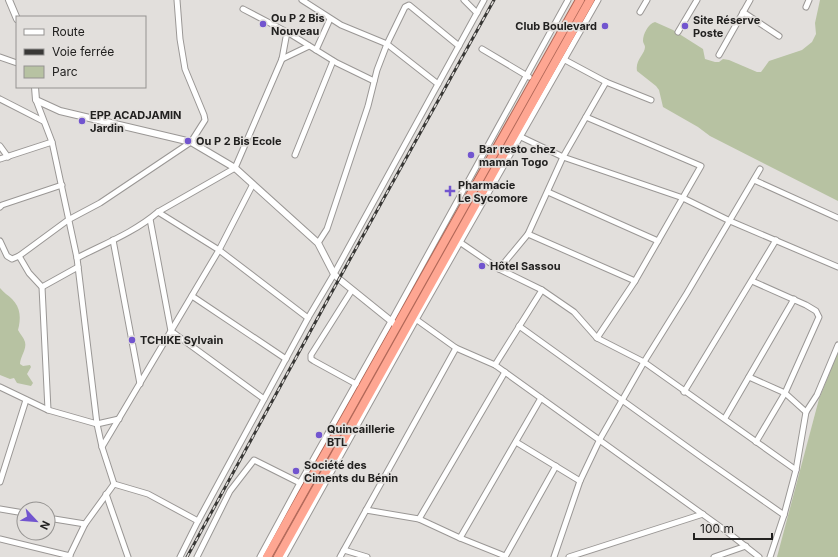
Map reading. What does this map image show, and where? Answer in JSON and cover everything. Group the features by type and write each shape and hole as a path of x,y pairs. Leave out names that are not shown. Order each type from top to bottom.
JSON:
{"highway":[{"path":"267,557 394,323 531,78 580,0"},
{"path":"278,557 590,0"}],"street":[{"path":"9,0 16,17"},
{"path":"0,242 7,256 12,259 19,256 68,220 100,203 191,142 206,120 185,69 180,39 177,0"},
{"path":"302,0 346,28 387,44 438,84"},
{"path":"464,0 477,13"},
{"path":"182,556 198,521 264,399 484,0"},
{"path":"482,49 531,78 568,0"},
{"path":"284,557 598,0"},
{"path":"640,12 647,0"},
{"path":"678,32 696,0"},
{"path":"719,55 750,0"},
{"path":"806,7 808,0"},
{"path":"318,243 328,228 368,106 374,81 387,44 405,7 409,5 459,46"},
{"path":"243,9 287,32 333,60 374,81"},
{"path":"743,12 779,36"},
{"path":"316,50 330,19"},
{"path":"77,258 150,219 158,212 235,168 282,59 287,32"},
{"path":"282,59 308,46"},
{"path":"0,57 16,63"},
{"path":"295,155 333,60"},
{"path":"565,60 606,82 651,100"},
{"path":"499,269 528,234 563,157 606,82"},
{"path":"35,88 36,100 52,142 77,258 97,424 102,447 114,484"},
{"path":"0,99 43,121"},
{"path":"36,100 60,111 191,142 235,168 318,243 334,274 394,323 356,384 260,557"},
{"path":"586,117 701,166 635,282 597,338"},
{"path":"520,137 563,157 682,198 730,221 838,267"},
{"path":"0,159 52,142"},
{"path":"0,146 8,156"},
{"path":"554,557 580,481 600,439 622,399 760,169"},
{"path":"754,180 838,218"},
{"path":"102,447 219,250 254,184"},
{"path":"0,207 2,205 62,185"},
{"path":"548,192 658,241"},
{"path":"158,212 219,250 308,318"},
{"path":"150,219 171,331 264,399"},
{"path":"528,234 635,282"},
{"path":"113,240 140,384"},
{"path":"684,392 776,240"},
{"path":"460,243 499,269 542,290 574,312 597,338 644,362 684,392 725,418 796,470"},
{"path":"19,256 29,273 42,287 48,410"},
{"path":"42,287 78,267"},
{"path":"752,281 794,299 816,311 819,317 785,393 756,442"},
{"path":"352,290 311,355 311,359 356,384"},
{"path":"495,365 542,290"},
{"path":"192,296 286,359"},
{"path":"725,418 794,299"},
{"path":"417,320 456,348 495,365 600,439 759,557"},
{"path":"519,326 784,515"},
{"path":"770,557 784,515 796,470 806,412 817,394 838,345"},
{"path":"340,557 456,348"},
{"path":"419,519 505,372"},
{"path":"749,376 785,393 806,412"},
{"path":"0,387 48,410 97,424 119,419"},
{"path":"460,538 541,398"},
{"path":"0,482 26,400"},
{"path":"516,442 580,481"},
{"path":"197,557 230,491 254,460 300,483"},
{"path":"366,510 419,519 505,557 556,466"},
{"path":"114,484 148,494 198,521"},
{"path":"0,538 70,557 86,524 114,484"},
{"path":"106,494 128,557"},
{"path":"0,509 16,512"},
{"path":"570,557 703,514"},
{"path":"56,519 86,524"},
{"path":"714,557 746,546"},
{"path":"344,550 367,557"}],"green space":[{"path":"820,0 838,0 838,201 710,136 698,127 663,107 659,90 637,71 637,64 645,50 643,38 645,32 652,23 655,22 673,30 703,49 705,59 715,62 719,62 723,59 729,60 757,72 761,72 769,61 802,50 812,42 816,34 815,23"},
{"path":"0,288 15,302 19,310 20,322 18,330 25,342 20,364 23,366 30,365 31,367 27,374 33,383 31,386 17,383 14,378 10,379 0,375"},
{"path":"838,352 838,557 777,557 819,399"}],"railway":[{"path":"187,557 494,0"}],"place":[{"name":"Ou P 2 Bis Nouveau","path":"263,24"},
{"name":"Club Boulevard","path":"605,26"},
{"name":"Site Réserve Poste","path":"685,26"},
{"name":"EPP ACADJAMIN Jardin","path":"82,121"},
{"name":"Ou P 2 Bis Ecole","path":"188,141"},
{"name":"Bar resto chez maman Togo","path":"471,155"},
{"name":"Pharmacie Le Sycomore","path":"450,191"},
{"name":"Hôtel Sassou","path":"482,266"},
{"name":"TCHIKE Sylvain","path":"132,340"},
{"name":"Quincaillerie BTL","path":"319,435"},
{"name":"Société des Ciments du Bénin","path":"296,471"}]}
